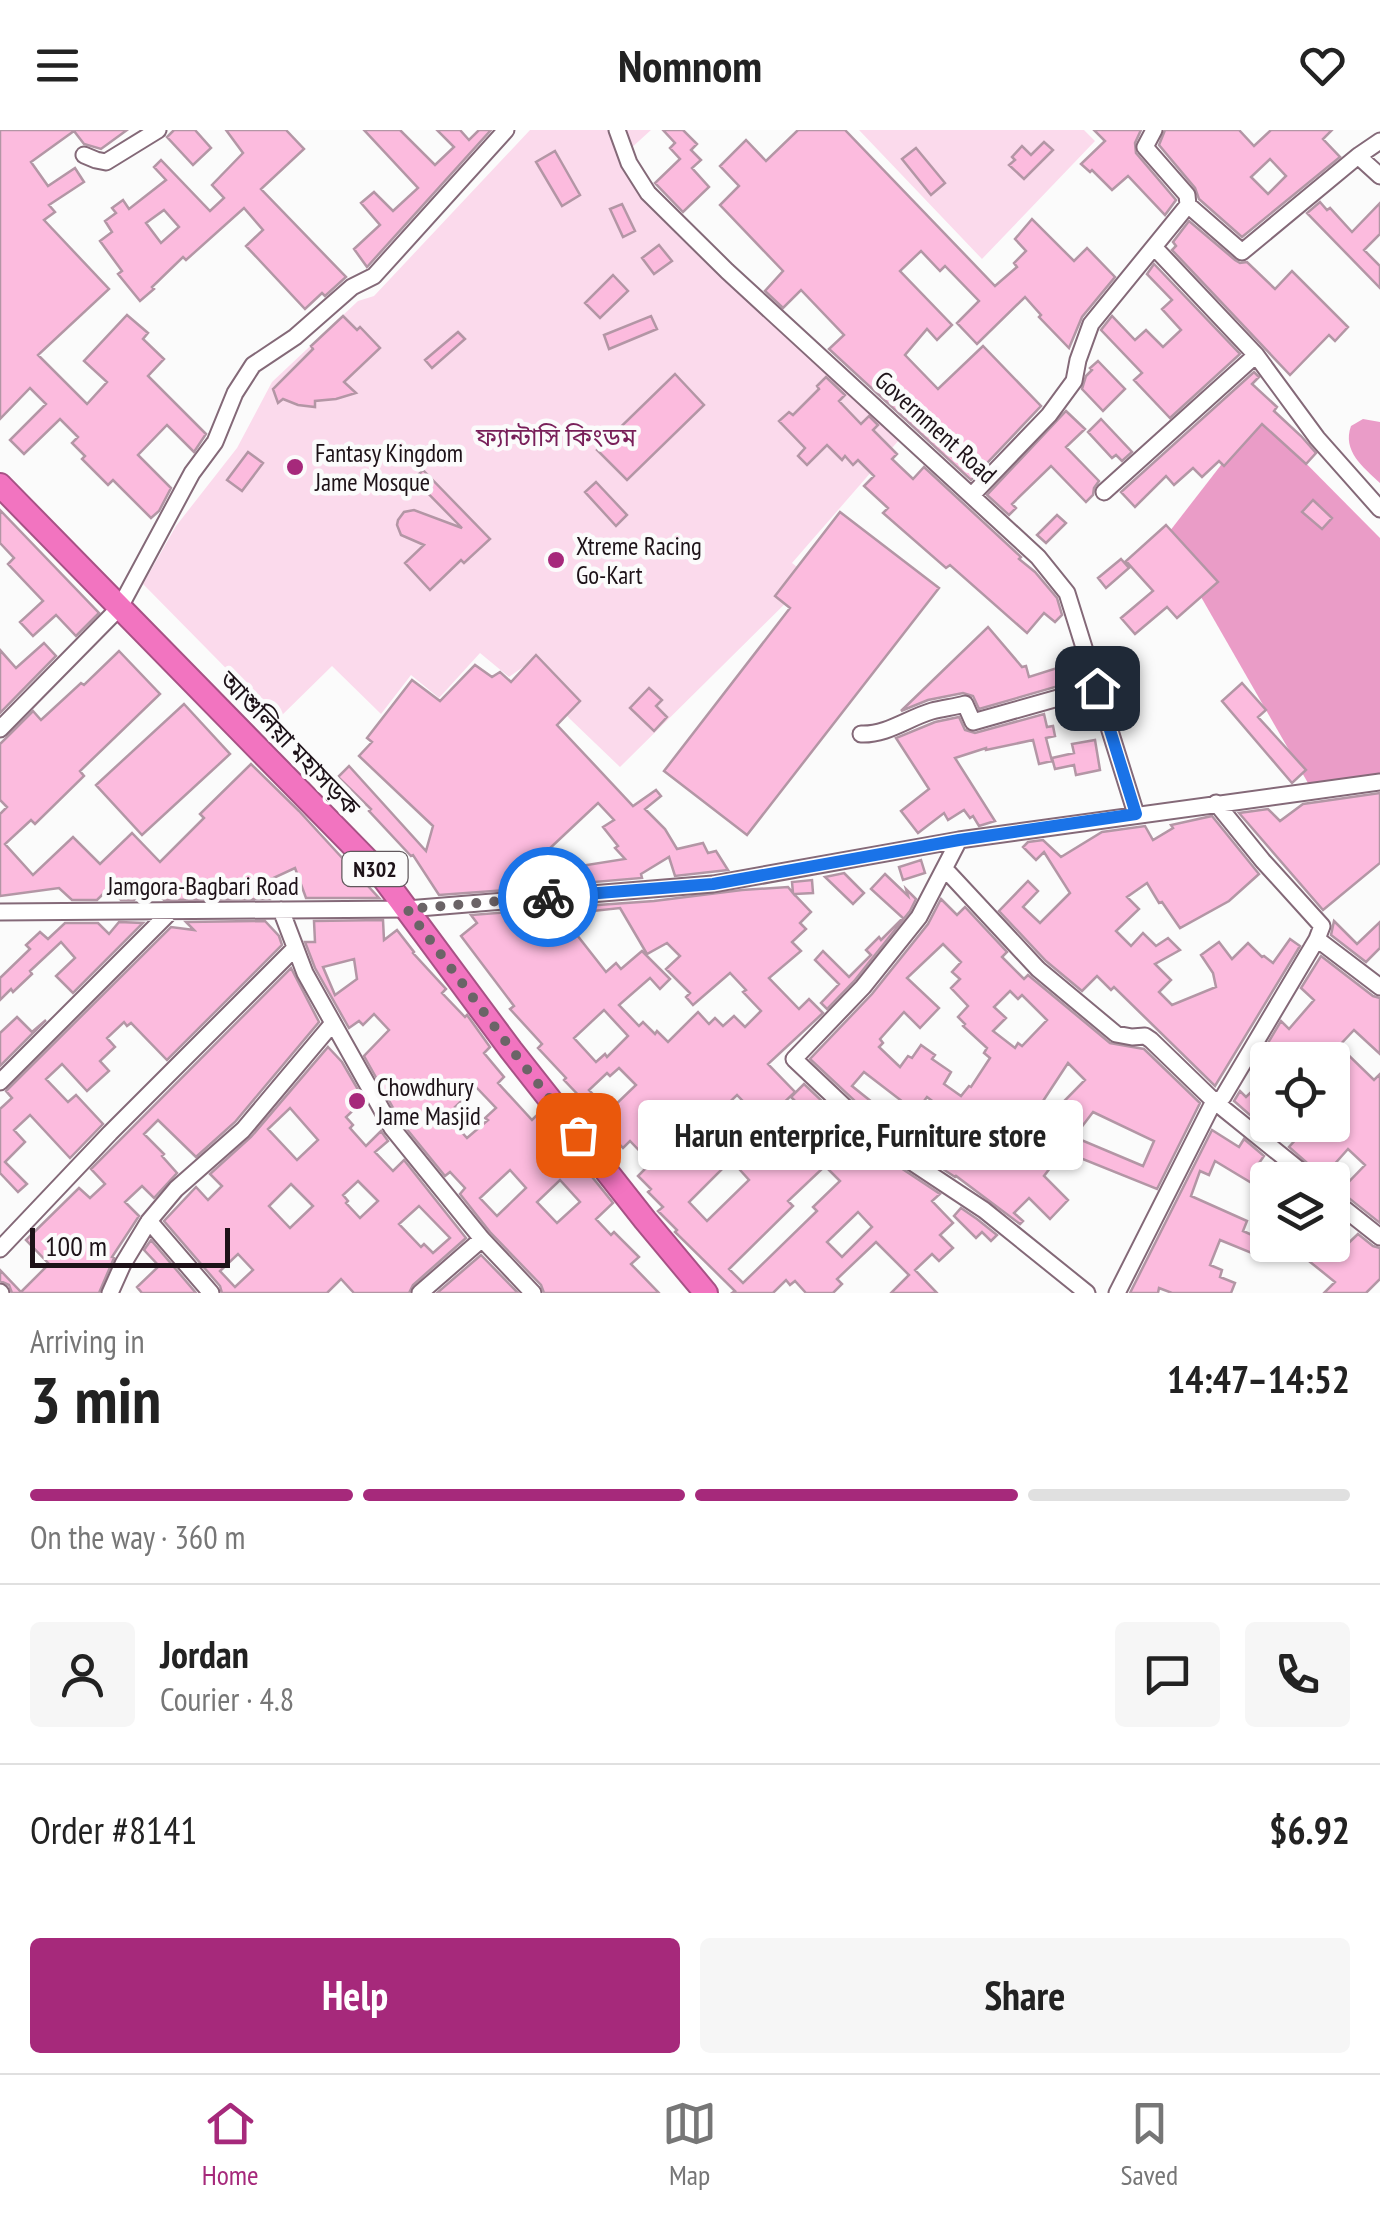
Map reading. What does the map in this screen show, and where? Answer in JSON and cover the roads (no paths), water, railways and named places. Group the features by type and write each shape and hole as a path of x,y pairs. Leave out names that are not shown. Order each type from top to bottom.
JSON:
{"highway":[{"name":"আশুলিয়া মহাসড়ক","path":"0,484 378,872 644,1220 706,1293"}],"street":[{"path":"84,155 106,162 158,130"},
{"path":"0,729 120,607 192,473 215,442 235,392 254,365 352,287 374,276 506,130"},
{"name":"Government Road","path":"617,130 629,163 648,193 1038,557 1067,593 1136,814"},
{"path":"1154,130 1146,148 1187,196 1188,205 1242,252 1380,141"},
{"path":"1358,156 1380,176"},
{"path":"972,494 1050,415 1074,381 1091,324 1188,205"},
{"path":"1154,247 1256,355 1317,438 1380,509"},
{"path":"1104,492 1256,355"},
{"path":"861,734 892,729 929,712 966,704 973,722 1097,688"},
{"name":"Jamgora-Bagbari Road","path":"0,912 407,909 713,884 959,840 1380,782"},
{"path":"1117,1293 1214,1101 1223,1097 1322,926 1216,803"},
{"path":"959,840 919,917 863,987 794,1059 883,1143 984,1210 1086,1293"},
{"path":"945,870 1038,969 1116,1034 1151,1040 1214,1101 1290,1162"},
{"path":"281,910 304,973 392,1128 482,1238 533,1293"},
{"path":"0,1082 172,911"},
{"path":"1316,939 1380,988"},
{"path":"0,1248 295,948"},
{"path":"110,1293 149,1221 176,1190 243,1130 333,1023"},
{"path":"1350,1212 1380,1236"},
{"path":"149,1221 211,1293"},
{"path":"420,1293 482,1238"}],"place":[{"name":"Fantasy Kingdom Jame Mosque","path":"295,467"},
{"name":"Xtreme Racing Go-Kart","path":"556,560"},
{"name":"Chowdhury Jame Masjid","path":"357,1101"},
{"name":"Harun enterprice, Furniture store","path":"578,1135"}],"park label":[{"name":"ফ্যান্টাসি কিংডম","path":"556,437"}]}
